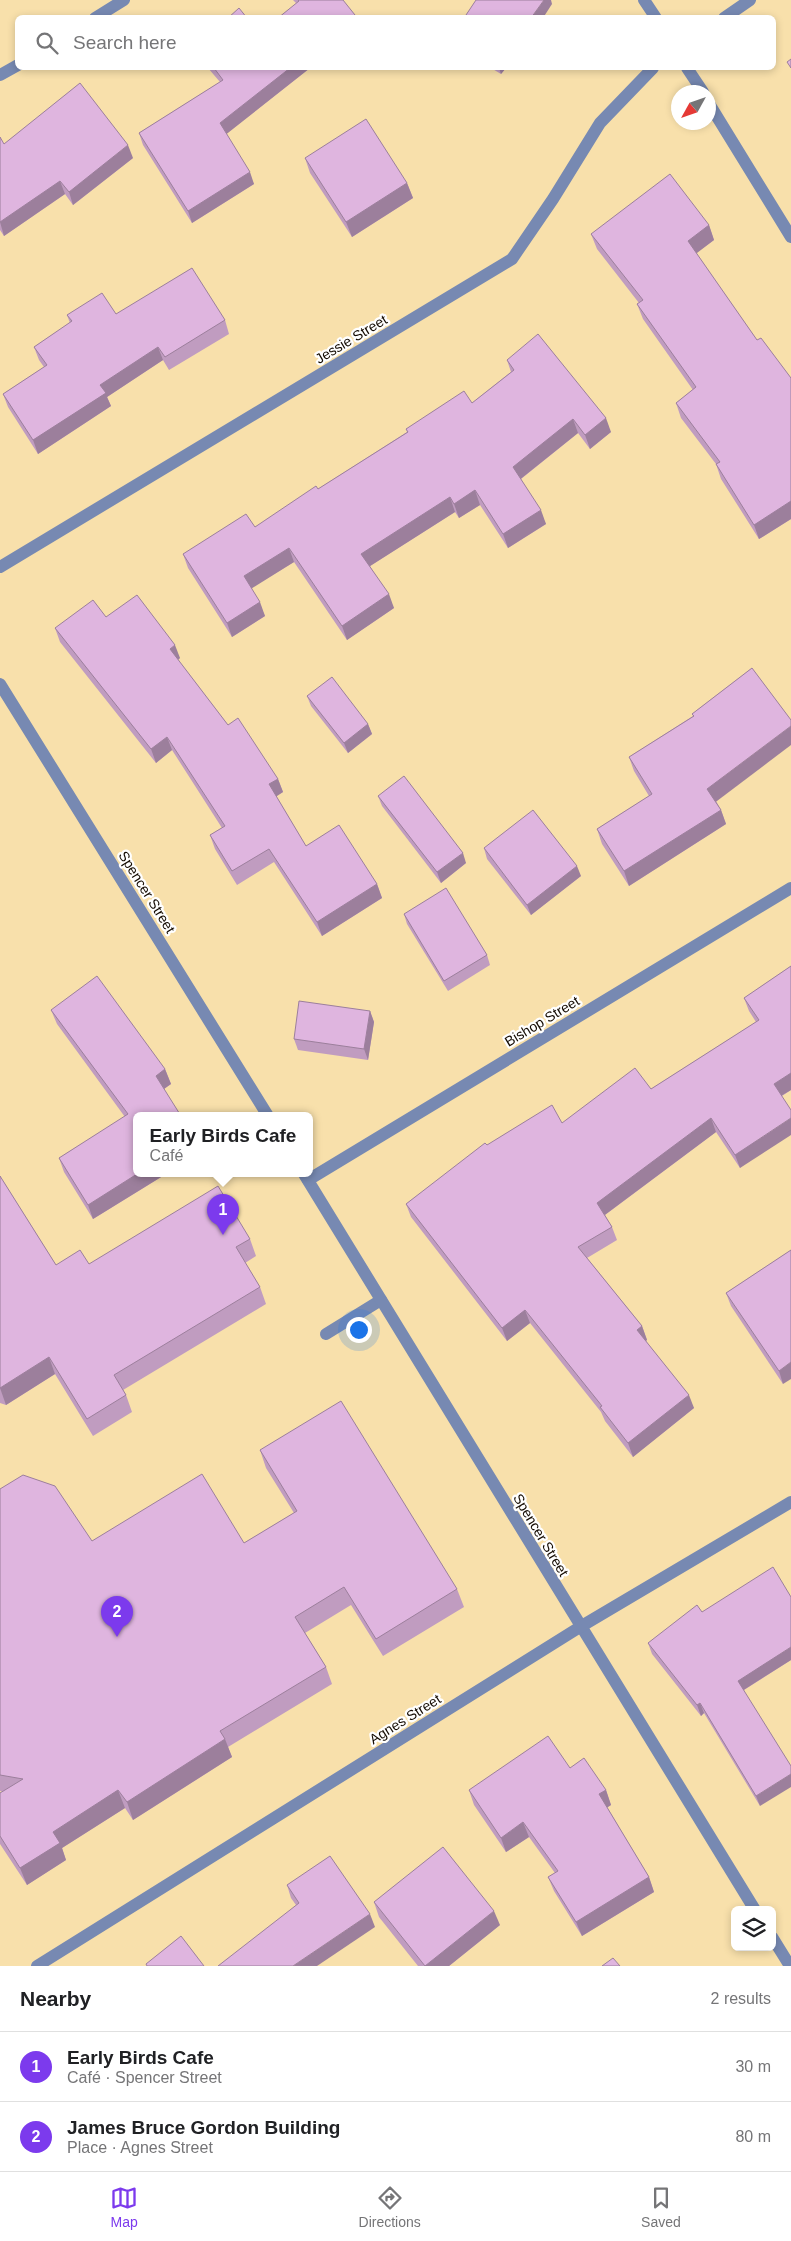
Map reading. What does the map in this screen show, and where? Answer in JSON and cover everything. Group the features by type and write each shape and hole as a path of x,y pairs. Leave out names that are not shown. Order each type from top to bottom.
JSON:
{"street":[{"path":"100,15 124,0"},
{"path":"644,0 654,15"},
{"path":"728,15 750,0"},
{"path":"0,75 15,67"},
{"name":"Jessie Street","path":"0,567 512,259 554,199 600,123 651,70"},
{"path":"689,70 699,85"},
{"path":"716,115 791,237"},
{"name":"Spencer Street","path":"0,684 266,1112"},
{"name":"Bishop Street","path":"313,1173 791,888"},
{"name":"Spencer Street","path":"306,1177 753,1906"},
{"path":"326,1334 381,1300"},
{"name":"Agnes Street","path":"37,1966 580,1627 791,1502"},
{"path":"776,1944 790,1966"}],"building":[{"path":"343,0 355,15 282,15 299,1"},
{"path":"476,0 544,0 533,15 466,15"},
{"path":"239,8 245,15 231,15"},
{"path":"791,59 791,68 787,62"},
{"path":"216,70 287,70 220,123 250,172 188,211 139,133 223,80"},
{"path":"80,83 128,145 69,192 60,181 0,222 0,137 4,144"},
{"path":"366,119 407,183 346,222 305,158"},
{"path":"670,174 709,225 688,241 757,340 761,338 791,378 791,501 754,525 716,464 720,462 676,403 696,387 637,304 643,300 591,234"},
{"path":"192,268 225,320 165,357 158,347 100,385 106,393 33,440 3,394 47,365 34,347 72,321 67,315 102,293 116,314"},
{"path":"538,334 606,418 585,435 573,419 513,467 541,510 503,534 475,490 454,504 450,497 361,554 389,594 342,626 289,548 244,576 260,602 227,623 183,554 246,514 255,527 316,486 318,489 408,432 406,429 464,391 472,403 514,370 507,360"},
{"path":"137,595 175,645 170,649 228,725 238,718 278,779 269,784 306,846 339,825 377,884 317,922 269,849 232,871 210,835 225,826 167,737 151,749 55,628 93,600 106,617"},
{"path":"752,668 791,720 791,726 707,789 721,810 624,871 597,829 652,794 629,757 694,716 692,714"},
{"path":"332,677 368,724 344,743 307,696"},
{"path":"404,776 463,853 437,872 378,796"},
{"path":"533,810 577,866 527,905 484,848"},
{"path":"446,888 487,955 444,981 404,914"},
{"path":"791,966 791,1073 774,1084 791,1110 791,1118 735,1155 711,1118 597,1203 612,1227 578,1247 642,1326 637,1330 689,1395 628,1443 600,1407 602,1406 525,1310 502,1328 406,1204 485,1143 487,1145 552,1105 562,1123 635,1068 651,1089 759,1020 744,998"},
{"path":"97,976 165,1069 156,1076 178,1112 133,1112 133,1177 88,1205 59,1158 128,1114 51,1010"},
{"path":"299,1001 370,1011 364,1049 294,1039"},
{"path":"0,1176 56,1265 80,1250 89,1264 218,1186 250,1239 236,1247 260,1287 114,1375 126,1395 87,1419 49,1357 0,1388"},
{"path":"791,1250 791,1362 779,1371 726,1293"},
{"path":"341,1401 457,1589 376,1639 344,1587 295,1617 326,1667 220,1731 225,1739 127,1802 118,1790 53,1832 60,1843 20,1868 0,1836 0,1793 23,1779 0,1775 0,1489 23,1475 55,1486 92,1541 202,1474 244,1543 297,1511 260,1450"},
{"path":"773,1567 791,1597 791,1647 738,1681 791,1766 791,1774 756,1796 700,1703 697,1705 648,1643 697,1605 702,1612"},
{"path":"548,1736 570,1768 584,1758 606,1790 599,1794 649,1877 576,1922 548,1877 558,1871 523,1822 501,1838 469,1790"},
{"path":"443,1847 494,1911 425,1966 374,1902"},
{"path":"330,1856 370,1914 293,1966 218,1966 299,1903 287,1885"},
{"path":"181,1936 204,1966 147,1966 146,1964"},
{"path":"613,1958 620,1966 602,1966"}],"place":[{"name":"Early Birds Cafe","path":"223,1235"},
{"name":"James Bruce Gordon Building","path":"117,1637"}]}
